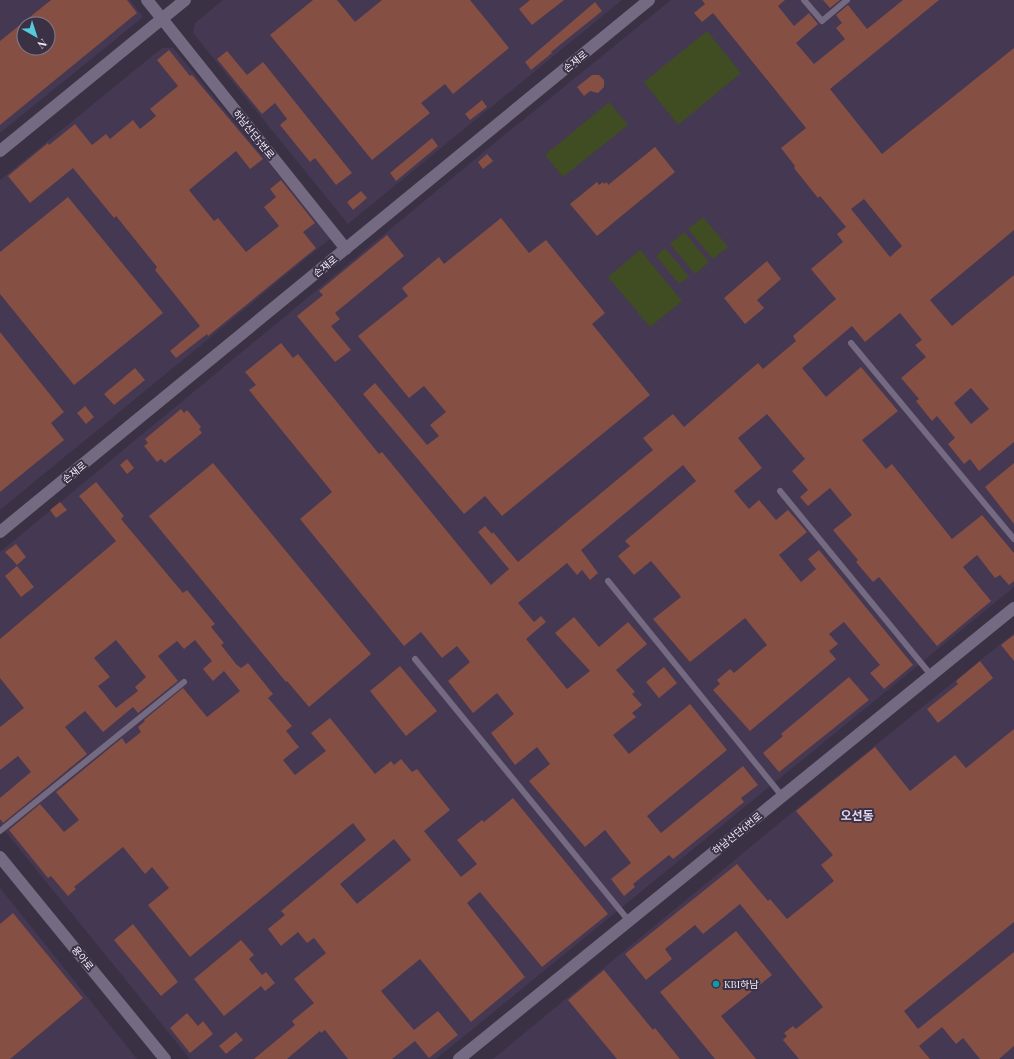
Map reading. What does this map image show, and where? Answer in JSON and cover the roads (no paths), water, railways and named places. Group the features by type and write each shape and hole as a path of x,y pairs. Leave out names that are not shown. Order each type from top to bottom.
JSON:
{"street":[{"name":"하남산단5번로","path":"147,0 346,249"},
{"path":"0,151 185,0"},
{"name":"손재로","path":"0,532 649,0"},
{"name":"하남산단6번로","path":"459,1059 1014,608"},
{"name":"용아로","path":"0,857 165,1059"}],"lane":[{"path":"804,0 822,21 847,0"},
{"path":"852,343 1014,539"},
{"path":"780,491 931,675"},
{"path":"608,581 782,796"},
{"path":"415,659 629,921"},
{"path":"0,832 184,682"}],"place":[{"name":"KBI하남","path":"716,984"}],"district":[{"name":"오선동","path":"857,815"}]}
